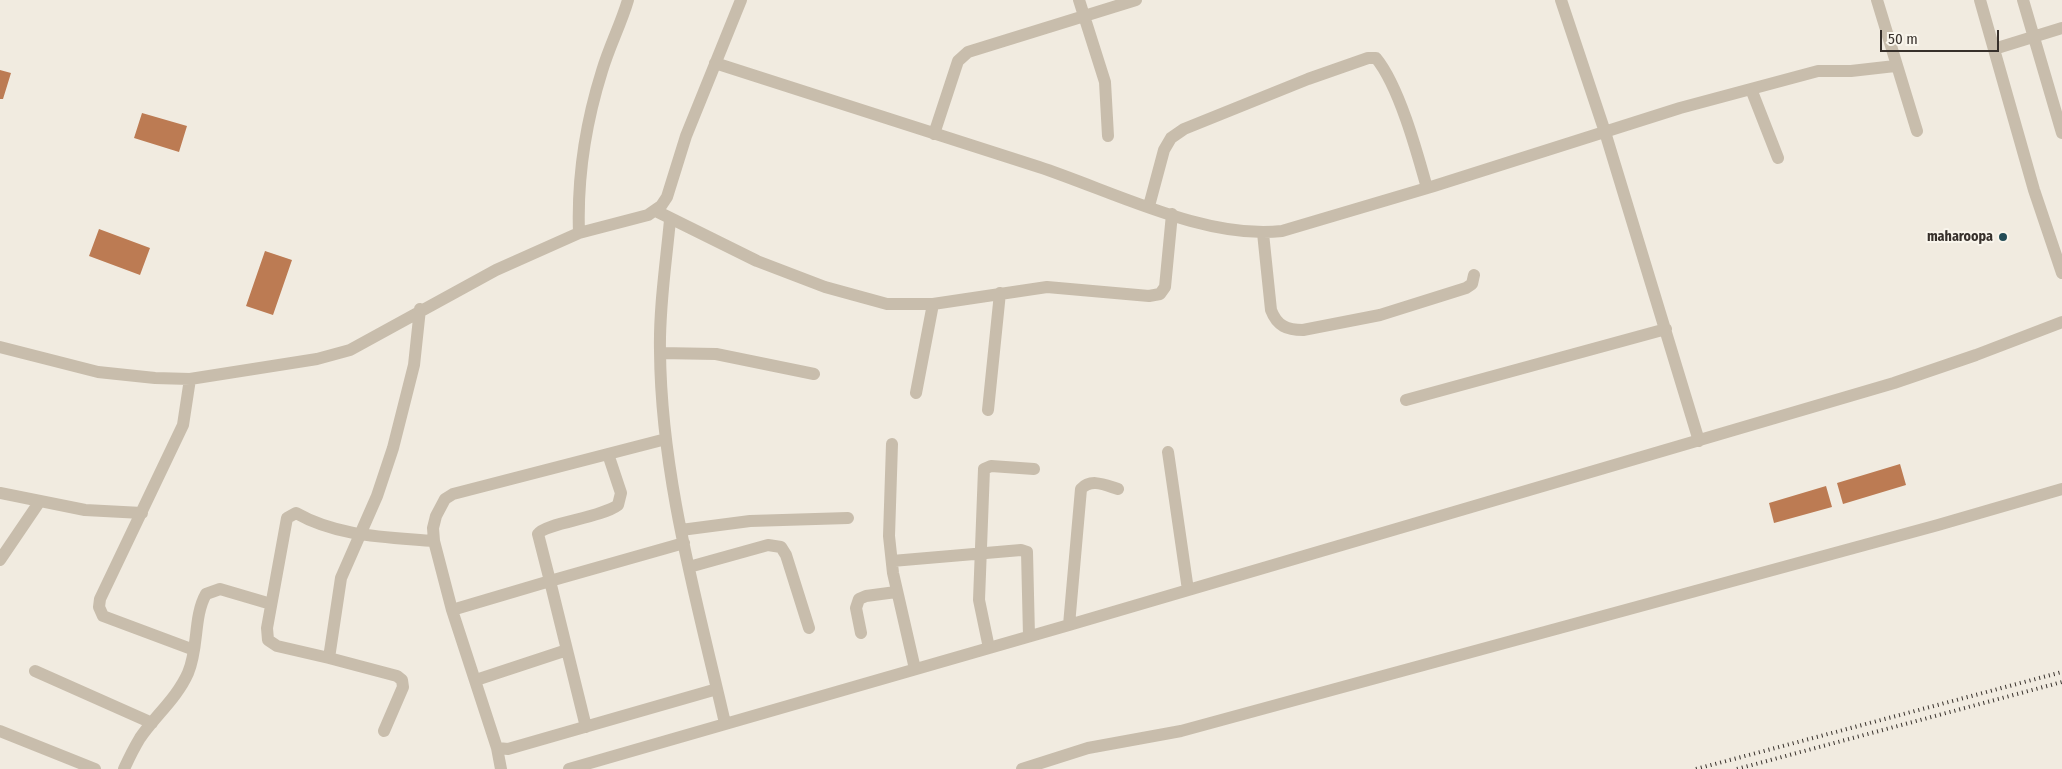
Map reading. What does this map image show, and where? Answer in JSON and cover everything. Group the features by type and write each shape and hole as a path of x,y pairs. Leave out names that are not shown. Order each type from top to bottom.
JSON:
{"street":[{"path":"579,233 578,190 583,149 602,71 628,0"},
{"path":"0,348 98,372 155,378 190,379 317,359 350,350 420,309 496,270 579,233 638,219 656,211 667,198 686,136 740,0"},
{"path":"1079,0 1105,82 1108,136"},
{"path":"934,134 958,61 968,52 1136,0"},
{"path":"1560,0 1605,132 1622,195 1666,329 1699,441"},
{"path":"1877,0 1895,66 1917,131"},
{"path":"1980,0 2034,190 2062,272"},
{"path":"2023,0 2062,133"},
{"path":"1994,49 2062,28"},
{"path":"1149,206 1164,150 1171,138 1184,129 1308,79 1368,58 1376,58 1389,78 1416,150 1427,188"},
{"path":"715,63 1172,214 1232,231 1263,233 1282,231 1427,188 1680,108 1818,71 1852,71 1895,66"},
{"path":"1751,89 1778,158"},
{"path":"656,211 670,220 757,261 825,286 887,304 933,304 1000,293 1047,288 1150,296 1160,294 1165,287 1172,214"},
{"path":"670,220 660,353 666,439 681,530 725,723"},
{"path":"1263,233 1271,310 1275,321 1290,330 1303,330 1380,315 1466,288 1472,284 1474,275"},
{"path":"988,410 1000,293"},
{"path":"916,393 933,304"},
{"path":"329,658 341,578 377,496 393,448 414,365 420,309"},
{"path":"570,769 1894,383 1976,355 2062,322"},
{"path":"1406,400 1666,329"},
{"path":"660,353 716,354 814,374"},
{"path":"190,379 183,425 100,600 100,611 103,616 194,650"},
{"path":"500,769 497,748 452,610 434,541 433,528 436,516 445,499 453,494 666,439"},
{"path":"892,444 890,536 892,561 896,592 915,669"},
{"path":"1168,452 1188,590"},
{"path":"586,727 538,534 548,527 603,514 618,505 620,493 608,454"},
{"path":"989,648 980,612 984,469 992,466 1034,469"},
{"path":"1069,625 1081,490 1089,483 1118,489"},
{"path":"1022,769 1097,746 1181,731 1938,526 2062,490"},
{"path":"0,493 85,510 142,513"},
{"path":"0,560 40,501"},
{"path":"384,731 403,688 402,680 396,676 271,643 267,633 287,518 291,514 296,513 309,521 328,528 359,534 434,541"},
{"path":"681,530 750,521 848,518"},
{"path":"452,610 684,543"},
{"path":"689,567 768,545 781,547 786,555 809,628"},
{"path":"892,561 1024,550 1028,552 1029,636"},
{"path":"124,769 140,738 183,684 191,665 201,601 206,594 220,589 271,604"},
{"path":"861,633 856,608 859,599 866,596 896,592"},
{"path":"476,680 567,650"},
{"path":"35,671 152,723"},
{"path":"497,748 508,749 717,689"},
{"path":"0,731 95,769"}],"building":[{"path":"0,70 11,73 3,99 0,99"},
{"path":"142,113 187,126 179,152 134,138"},
{"path":"99,229 150,248 140,275 89,256"},
{"path":"265,251 292,260 273,315 246,306"},
{"path":"1900,464 1906,485 1843,504 1837,483"},
{"path":"1826,486 1832,507 1774,523 1769,503"}],"railway":[{"path":"1696,769 2062,672"},
{"path":"1737,769 2062,682"}],"place":[{"name":"maharoopa","path":"2003,237"}]}
